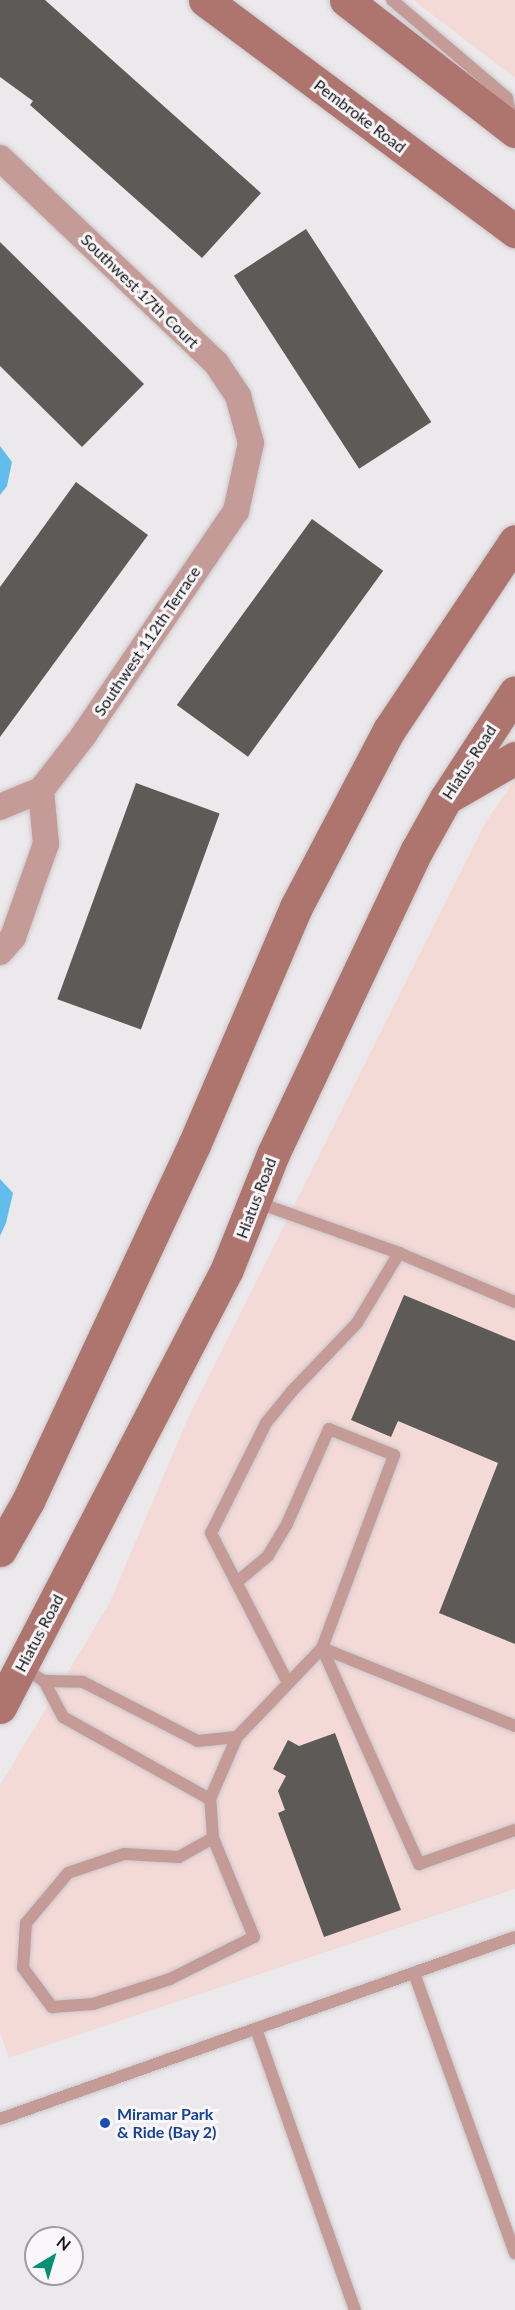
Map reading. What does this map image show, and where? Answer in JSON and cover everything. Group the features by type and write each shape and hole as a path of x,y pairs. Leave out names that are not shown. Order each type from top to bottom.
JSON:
{"main road":[{"name":"Pembroke Road","path":"205,0 515,231"},
{"path":"346,0 514,130"},
{"path":"0,1550 28,1501 194,1145 296,907 389,730 515,541"},
{"name":"Hiatus Road","path":"0,1707 227,1269 273,1154 370,946 446,798 515,692"},
{"path":"446,798 515,758"}],"street":[{"name":"Southwest 17th Court","path":"0,158 216,363 238,396 251,443"},
{"name":"Southwest 112th Terrace","path":"0,807 41,790 84,735 236,512 251,443"},
{"path":"0,952 14,937 46,844 41,790"}],"lane":[{"path":"393,0 507,98 514,130"},
{"path":"255,1202 399,1253 515,1302"},
{"path":"288,1683 211,1533 266,1423 292,1391 357,1323 399,1253"},
{"path":"213,1838 179,1857 124,1854 68,1873 26,1923 23,1968 52,2007 93,2004 170,1979 254,1937 213,1838 210,1799 237,1737 322,1648 394,1455 329,1429 287,1524 268,1556 237,1582"},
{"path":"322,1648 515,1726"},
{"path":"322,1648 419,1864 515,1830"},
{"path":"22,1668 83,1682 198,1741 237,1737"},
{"path":"22,1668 63,1717 210,1799"},
{"path":"0,2120 515,1937"},
{"path":"414,1973 515,2253"},
{"path":"256,2029 355,2310"}],"shaded area":[{"path":"413,0 515,0 515,78"},
{"path":"515,780 515,1889 9,2058 0,2032 0,1785 110,1602 188,1418 486,821"}],"water":[{"path":"0,446 12,462 7,486 0,495"},
{"path":"0,1179 13,1193 6,1223 0,1236"}],"building":[{"path":"0,0 45,0 261,193 202,258 30,105 33,101 0,77"},
{"path":"306,229 431,422 359,469 234,276"},
{"path":"0,242 144,384 82,447 0,366"},
{"path":"76,482 148,535 0,737 0,587"},
{"path":"312,519 383,571 248,757 177,705"},
{"path":"136,783 220,813 141,1030 57,999"},
{"path":"404,1295 515,1341 515,1644 439,1613 498,1463 398,1421 391,1437 351,1420"},
{"path":"335,1733 401,1910 324,1937 278,1813 285,1810 278,1791 286,1776 273,1769 288,1740 299,1746"}],"place":[{"name":"Miramar Park & Ride (Bay 2)","path":"105,2123"}]}
